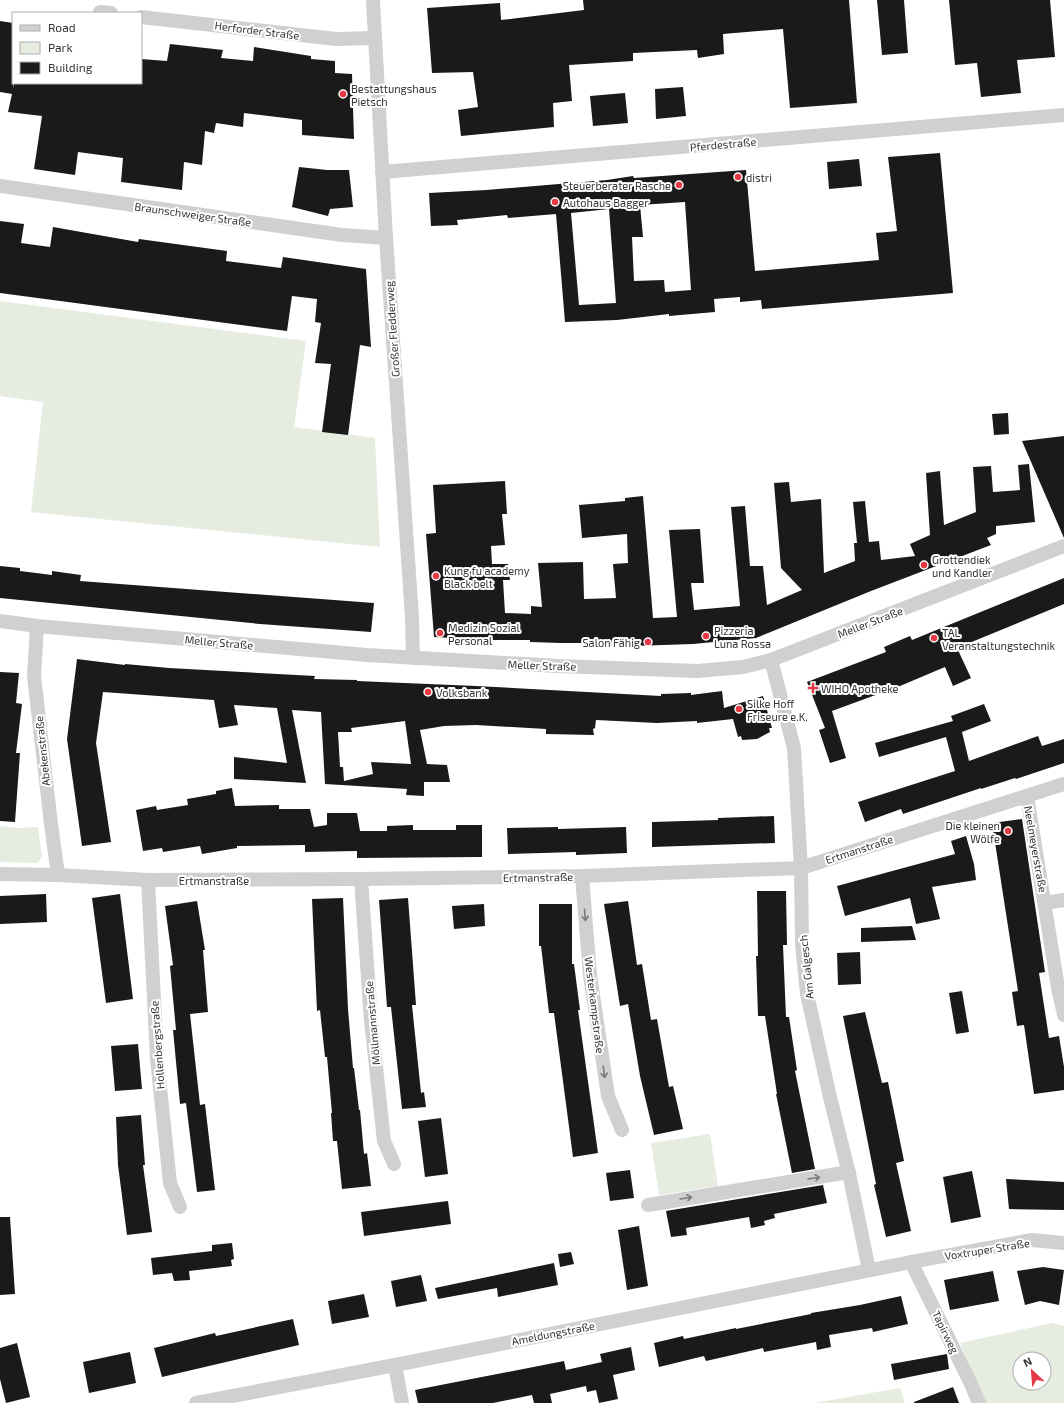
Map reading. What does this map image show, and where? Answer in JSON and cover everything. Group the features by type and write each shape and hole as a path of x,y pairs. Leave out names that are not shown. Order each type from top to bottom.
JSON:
{"street":[{"name":"Großer Fledderweg","path":"373,0 386,238 412,617 413,658"},
{"name":"Herforder Straße","path":"142,17 336,39 374,38"},
{"name":"Pferdestraße","path":"382,172 1064,115"},
{"name":"Braunschweiger Straße","path":"0,186 342,235 386,238"},
{"name":"Meller Straße","path":"0,621 37,626 413,658 558,666 697,671 743,667 771,660 1064,546"},
{"name":"Abekenstraße","path":"37,626 34,676 58,875"},
{"name":"Am Galgesch","path":"771,660 794,748 801,868 802,943 807,994 829,1093 849,1172 869,1270"},
{"name":"Ertmanstraße","path":"0,874 58,875 148,880 361,879 582,876 801,868 1064,784"},
{"name":"Neelmeyerstraße","path":"1027,796 1061,988 1064,1015"},
{"name":"Westerkampstraße","path":"582,876 590,975 608,1096 622,1130"},
{"name":"Möllmannstraße","path":"361,879 371,1021 384,1141 394,1164"},
{"name":"Hollenbergstraße","path":"148,880 157,1059 170,1182 180,1207"},
{"name":"Neelmeyerstraße","path":"1045,903 1064,900"},
{"path":"648,1204 849,1172"},
{"name":"Voxtruper Straße","path":"911,1262 1032,1240 1064,1243"},
{"name":"Ameldungstraße","path":"196,1403 395,1365 911,1262"},
{"name":"Tapirweg","path":"911,1262 979,1403"},
{"path":"395,1365 402,1403"}],"green space":[{"path":"0,301 306,341 294,427 375,438 380,547 31,512 43,402 0,396"},
{"path":"0,826 19,828 38,827 42,857 37,863 0,862"},
{"path":"710,1134 718,1186 659,1195 651,1143"},
{"path":"1052,1323 1064,1326 1064,1403 985,1403 960,1343"},
{"path":"900,1388 905,1403 814,1403"}],"building":[{"path":"583,0 849,0 857,103 790,108 783,29 723,34 724,54 698,58 697,50 633,53 633,61 569,65 572,101 553,103 554,127 461,136 458,110 478,107 473,72 432,73 427,8 500,3 501,20 584,10"},
{"path":"877,0 904,0 908,53 882,55"},
{"path":"949,0 1050,0 1055,57 1017,60 1021,93 981,97 977,63 955,65"},
{"path":"0,21 12,23 13,88 14,84 142,84 142,59 167,61 170,44 223,50 221,58 253,61 254,47 311,56 311,59 335,61 335,73 352,74 354,139 302,135 302,120 244,113 243,127 216,123 214,133 205,131 202,165 184,162 182,190 121,182 123,158 78,152 75,175 34,169 42,116 8,112 12,94 0,92"},
{"path":"683,87 686,116 656,119 655,89"},
{"path":"625,93 628,123 593,126 590,96"},
{"path":"940,153 953,293 762,309 761,300 740,302 740,297 714,299 715,312 669,316 669,314 617,320 565,322 556,214 508,218 507,215 457,220 458,225 431,226 429,193 607,180 633,176 634,178 746,170 755,271 879,260 876,233 897,231 888,157","holes":["685,202 691,290 665,292 664,280 634,281 632,237 643,237 640,205","609,209 616,303 579,305 571,213"]},
{"path":"859,159 862,186 829,189 827,162"},
{"path":"299,167 327,170 349,170 353,207 330,209 328,216 292,207"},
{"path":"0,221 24,224 21,243 50,247 53,227 138,242 139,239 227,251 226,261 281,268 283,257 366,269 371,347 360,345 348,435 322,432 331,364 315,363 321,323 315,322 317,299 292,296 287,331 0,293"},
{"path":"1008,413 1009,434 994,435 992,414"},
{"path":"1064,436 1064,538 1022,441"},
{"path":"1029,464 1035,522 996,526 996,534 987,538 991,545 871,591 756,638 693,644 633,646 600,645 600,643 530,642 530,640 489,640 434,637 426,534 436,533 433,485 505,481 507,514 502,514 505,545 491,546 492,564 508,564 510,580 503,580 505,613 531,614 531,606 542,607 538,563 583,562 584,599 616,598 613,564 628,563 627,534 582,538 579,505 625,501 625,498 643,496 653,618 677,617 669,530 700,529 704,583 691,583 694,610 740,606 731,507 745,506 750,566 763,566 767,605 802,590 781,568 774,483 789,482 791,502 821,499 824,573 855,561 854,543 857,543 853,502 865,501 869,542 879,541 881,560 915,556 910,544 930,535 926,473 940,471 944,525 976,512 973,467 991,466 993,492 1020,490 1018,465"},
{"path":"0,566 20,568 20,571 52,575 52,571 81,575 80,581 374,603 371,632 260,624 0,598"},
{"path":"1064,578 1064,604 957,648 971,678 953,686 945,667 900,686 832,711 846,758 830,763 819,730 825,728 807,682 886,652 884,647 910,636 912,640"},
{"path":"77,659 125,665 315,676 314,679 661,696 661,694 691,693 691,695 722,691 724,708 763,696 772,728 769,728 770,732 757,739 742,740 741,736 738,737 733,719 697,723 697,721 657,723 596,720 595,728 593,729 594,735 546,734 546,729 476,725 444,726 420,730 427,764 447,765 450,782 424,782 424,796 406,795 407,789 325,784 321,712 292,710 306,783 234,779 234,757 287,763 277,708 234,705 238,725 219,728 214,700 103,692 96,743 111,842 82,846 67,739","holes":["405,721 411,764 371,762 373,774 344,781 343,767 340,767 338,732 352,732 351,728"]},
{"path":"0,672 19,673 16,703 22,704 16,753 20,753 15,822 0,821"},
{"path":"984,704 991,721 962,732 969,761 1038,736 1042,746 1064,739 1064,763 1016,779 1015,778 981,788 903,814 901,809 865,822 858,802 955,771 946,737 879,757 875,743 953,721 951,716"},
{"path":"232,788 235,806 279,805 279,809 310,809 314,827 327,825 327,813 357,813 360,831 387,831 387,826 413,825 413,830 456,830 456,825 482,825 482,857 357,858 357,851 305,852 305,845 237,846 237,848 202,854 200,846 163,852 162,848 143,851 136,810 156,806 157,810 188,805 187,799 216,794 216,791"},
{"path":"774,816 775,843 652,847 652,822 718,820 718,818"},
{"path":"1022,819 1045,972 1039,973 1049,1038 1059,1036 1064,1067 1064,1090 1034,1094 1024,1025 1017,1026 1012,992 1018,991 992,823"},
{"path":"558,827 558,829 626,827 627,853 576,855 576,852 508,854 507,828"},
{"path":"966,836 974,864 976,880 932,887 940,919 916,924 910,898 845,916 837,886 955,854 951,841"},
{"path":"757,891 786,891 787,945 783,945 786,1017 789,1017 797,1070 795,1071 815,1169 792,1173 776,1094 765,1016 758,1016 756,956 758,956"},
{"path":"46,894 47,922 0,924 0,896"},
{"path":"120,894 133,999 106,1003 92,898"},
{"path":"343,898 348,1009 353,1068 360,1110 364,1154 367,1153 371,1186 342,1189 337,1141 333,1141 327,1057 325,1057 320,1010 317,1011 312,899"},
{"path":"408,898 416,1005 412,1005 421,1093 424,1092 426,1107 402,1109 391,1007 387,1007 379,900"},
{"path":"197,901 205,950 203,950 208,1012 190,1014 200,1105 205,1104 215,1190 197,1192 186,1103 180,1104 173,1030 176,1030 170,966 173,965 165,906"},
{"path":"628,901 637,965 642,964 651,1020 657,1019 669,1087 673,1086 683,1129 654,1135 640,1076 628,1004 620,1006 604,904"},
{"path":"484,904 485,926 454,929 452,906"},
{"path":"539,904 572,904 572,964 574,964 580,1010 578,1010 598,1153 573,1157 554,1013 549,1013 541,946 539,946"},
{"path":"912,926 916,940 861,942 861,928"},
{"path":"860,952 861,984 838,985 837,953"},
{"path":"962,991 969,1032 956,1034 949,993"},
{"path":"865,1012 882,1083 888,1082 904,1161 896,1163 911,1231 886,1237 874,1185 876,1184 843,1016"},
{"path":"138,1044 142,1089 115,1091 111,1046"},
{"path":"141,1115 145,1165 143,1165 152,1232 127,1235 118,1165 116,1117"},
{"path":"441,1118 448,1174 425,1177 418,1121"},
{"path":"630,1170 634,1198 610,1201 606,1173"},
{"path":"972,1171 981,1217 951,1223 943,1177"},
{"path":"1006,1179 1064,1182 1064,1210 1009,1209"},
{"path":"823,1185 827,1203 774,1214 775,1218 764,1221 765,1225 751,1228 749,1217 686,1228 687,1235 671,1237 666,1211"},
{"path":"448,1201 451,1224 364,1236 361,1212"},
{"path":"0,1217 10,1217 15,1294 0,1295"},
{"path":"639,1226 648,1286 627,1290 618,1230"},
{"path":"232,1243 234,1259 231,1260 232,1266 189,1271 190,1280 174,1281 172,1273 153,1275 151,1258 212,1251 212,1245"},
{"path":"571,1252 574,1264 560,1267 558,1254"},
{"path":"554,1263 558,1285 498,1297 497,1288 438,1299 435,1288"},
{"path":"1043,1267 1064,1270 1059,1305 1040,1301 1025,1305 1017,1271"},
{"path":"993,1271 999,1301 950,1310 944,1280"},
{"path":"421,1275 427,1301 396,1307 391,1281"},
{"path":"364,1294 369,1317 332,1324 328,1301"},
{"path":"901,1296 908,1324 873,1332 872,1328 829,1335 831,1347 817,1350 816,1342 764,1352 763,1348 706,1361 704,1356 659,1367 654,1343 683,1336 684,1339"},
{"path":"293,1319 299,1345 162,1377 154,1348 215,1333 216,1336"},
{"path":"17,1343 30,1397 6,1403 0,1379 0,1348"},
{"path":"631,1347 635,1370 613,1375 618,1399 599,1403 596,1390 587,1392 586,1386 550,1394 552,1403 534,1403 532,1395 493,1403 418,1403 415,1390 564,1361 566,1370 602,1362 600,1354"},
{"path":"130,1352 136,1383 89,1393 83,1362"},
{"path":"947,1354 949,1369 894,1380 891,1364"},
{"path":"953,1387 959,1403 914,1403 914,1402"}],"place":[{"name":"Bestattungshaus Pietsch","path":"343,94"},
{"name":"distri","path":"738,177"},
{"name":"Steuerberater Rasche","path":"679,185"},
{"name":"Autohaus Bagger","path":"555,202"},
{"name":"Grottendiek und Kandler","path":"924,565"},
{"name":"Kung fu academy Black belt","path":"436,576"},
{"name":"Medizin Sozial Personal","path":"440,633"},
{"name":"Pizzeria Luna Rossa","path":"706,636"},
{"name":"TAL Veranstaltungstechnik","path":"934,638"},
{"name":"Salon Fähig","path":"648,642"},
{"name":"WIHO Apotheke","path":"813,688"},
{"name":"Volksbank","path":"428,692"},
{"name":"Silke Hoff Friseure e.K.","path":"739,709"},
{"name":"Die kleinen Wölfe","path":"1008,831"}]}
